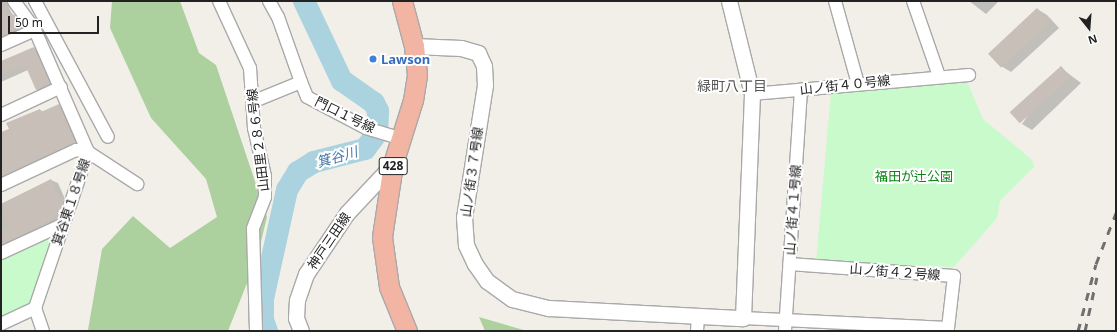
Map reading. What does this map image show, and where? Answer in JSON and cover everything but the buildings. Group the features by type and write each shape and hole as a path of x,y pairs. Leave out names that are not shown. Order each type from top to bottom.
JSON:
{"highway":[{"name":"428","path":"402,1 414,46 417,75 413,100 394,136 393,164 382,238 389,287 407,331"}],"street":[{"name":"箕谷東１８号線","path":"14,1 35,30 88,152 35,308"},
{"path":"35,1 108,137"},
{"name":"山田里２８６号線","path":"219,1 250,68 254,128 265,176 265,196 253,229 256,331"},
{"name":"門口１号線","path":"269,1 278,17 307,97 366,128 394,136"},
{"path":"729,1 752,94 743,318"},
{"path":"835,1 858,84"},
{"path":"913,1 939,76"},
{"path":"1,45 35,30"},
{"name":"山ノ街３７号線","path":"414,46 461,48 478,53 484,66 485,85 464,217 466,245 475,264 487,281 512,299 549,308 743,318 785,326"},
{"name":"山ノ街４０号線","path":"752,94 939,76 969,75"},
{"path":"252,102 301,82"},
{"path":"1,115 61,87"},
{"name":"山ノ街４１号線","path":"785,326 801,90"},
{"path":"1,185 76,150 88,152 137,184"},
{"name":"神戸三田線","path":"301,331 296,318 297,300 306,274 347,213 393,164"},
{"path":"1,253 64,224"},
{"name":"山ノ街４２号線","path":"785,326 949,330 954,276 789,264"},
{"path":"1,324 35,308 43,331"},
{"path":"697,331 698,316"}],"green space":[{"path":"112,1 180,1 199,53 216,65 267,217 257,258 228,331 88,330 102,249 133,216 170,248 217,217 206,179 151,118 110,28"},
{"name":"福田が辻公園","path":"959,80 968,84 983,119 1032,160 1034,167 1000,201 997,218 954,267 816,262 831,92"},
{"path":"49,235 51,240 29,304 1,318 1,257"},
{"path":"479,317 527,331 485,331"}],"waterway":[{"name":"箕谷川","path":"267,331 263,320 263,299 287,190 298,172 314,162 365,149 377,133 378,111 374,103 342,81 304,1"}],"railway":[{"path":"1078,331 1096,264 1116,213"},
{"path":"1085,331 1097,277"}],"place":[{"name":"Lawson","path":"373,59"}],"district":[{"name":"緑町八丁目","path":"732,86"}]}
